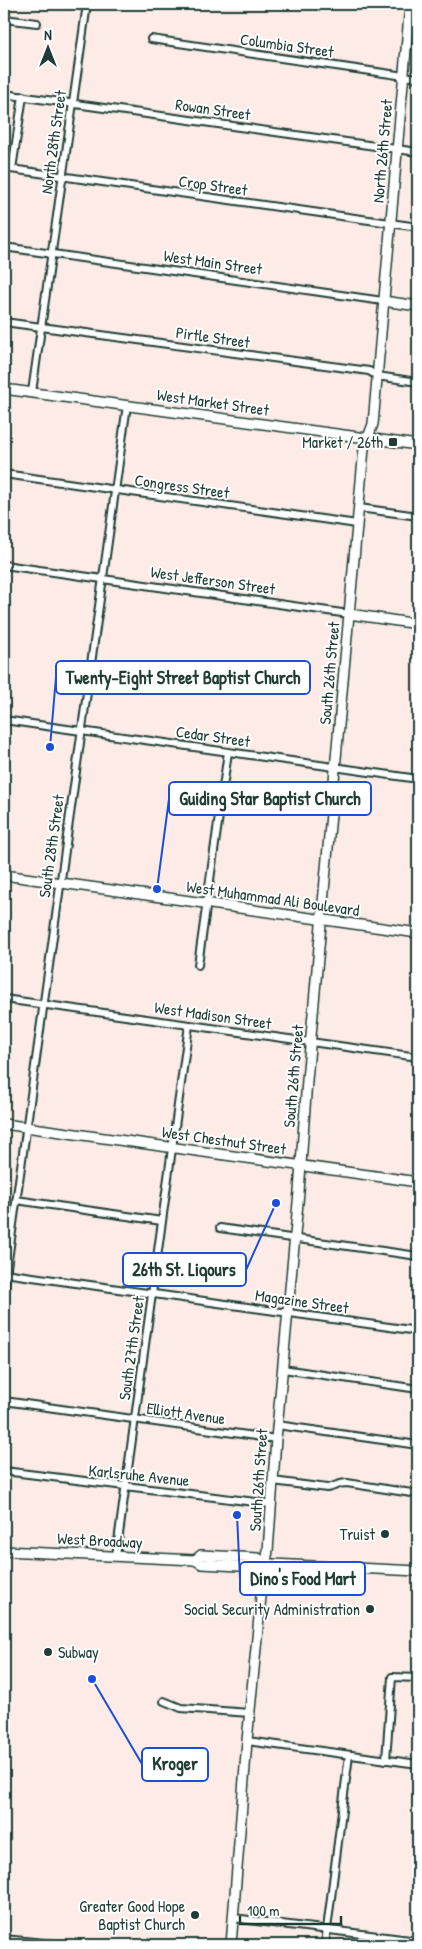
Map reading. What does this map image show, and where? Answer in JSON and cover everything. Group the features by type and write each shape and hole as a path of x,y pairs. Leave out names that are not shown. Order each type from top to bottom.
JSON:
{"street":[{"name":"North 28th Street","path":"51,254 87,4"},
{"name":"North 26th Street","path":"383,301 410,4"},
{"path":"4,19 37,23"},
{"name":"Columbia Street","path":"151,39 418,78"},
{"name":"Rowan Street","path":"4,94 418,152"},
{"path":"12,169 23,96"},
{"name":"Crop Street","path":"4,168 418,227"},
{"name":"West Main Street","path":"4,247 418,306"},
{"path":"32,392 51,254"},
{"name":"South 26th Street","path":"231,1945 250,1713 266,1564 364,448 373,424 383,301"},
{"name":"Pirtle Street","path":"4,322 369,371 377,376 418,382"},
{"name":"West Market Street","path":"4,388 418,445"},
{"name":"South 28th Street","path":"4,1290 127,405"},
{"name":"Congress Street","path":"4,474 357,524"},
{"path":"359,508 418,516"},
{"name":"West Jefferson Street","path":"4,565 418,624"},
{"name":"Cedar Street","path":"4,720 418,778"},
{"path":"198,965 228,752"},
{"name":"West Muhammad Ali Boulevard","path":"4,875 418,933"},
{"name":"West Madison Street","path":"4,999 418,1057"},
{"name":"South 27th Street","path":"116,1556 190,1025"},
{"name":"West Chestnut Street","path":"4,1124 418,1182"},
{"path":"16,1200 162,1221"},
{"path":"220,1228 418,1256"},
{"name":"Magazine Street","path":"5,1273 418,1331"},
{"path":"283,1369 418,1389"},
{"name":"Elliott Avenue","path":"4,1401 276,1439"},
{"path":"277,1425 418,1445"},
{"name":"Karlsruhe Avenue","path":"4,1471 120,1487 125,1486 271,1504"},
{"path":"273,1481 327,1488 341,1483 418,1494"},
{"name":"West Broadway","path":"4,1551 196,1560 201,1555 258,1558 266,1564 418,1571"},
{"path":"386,1760 392,1677 418,1678"},
{"path":"164,1701 181,1708 250,1713"},
{"path":"248,1741 418,1764"},
{"path":"325,1945 349,1755"},
{"path":"233,1918 407,1943 418,1941"},
{"path":"4,1938 64,1945"}],"place":[{"name":"Market / 26th","path":"393,442"},
{"name":"Twenty-Eight Street Baptist Church","path":"50,747"},
{"name":"Guiding Star Baptist Church","path":"157,889"},
{"name":"26th St. Liqours","path":"276,1203"},
{"name":"Dino's Food Mart","path":"237,1515"},
{"name":"Truist","path":"385,1534"},
{"name":"Social Security Administration","path":"370,1609"},
{"name":"Subway","path":"48,1652"},
{"name":"Kroger","path":"92,1679"},
{"name":"Greater Good Hope Baptist Church","path":"195,1915"}]}
